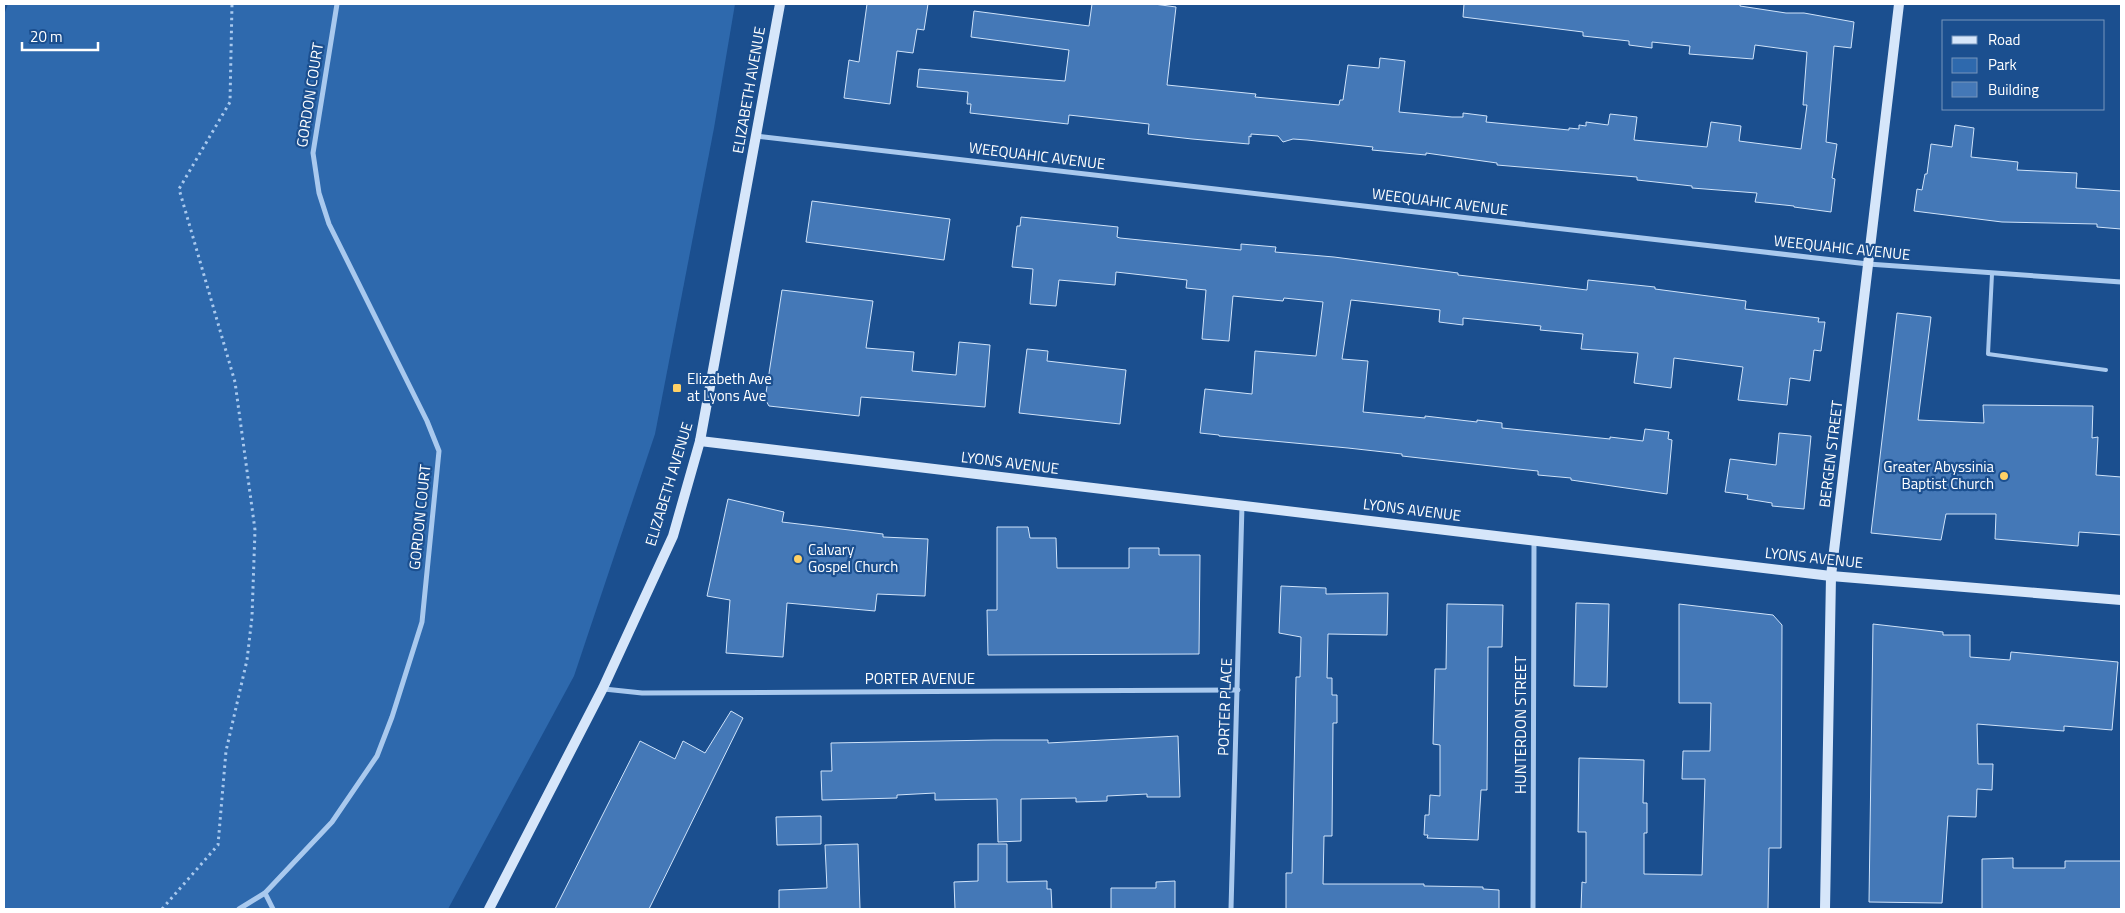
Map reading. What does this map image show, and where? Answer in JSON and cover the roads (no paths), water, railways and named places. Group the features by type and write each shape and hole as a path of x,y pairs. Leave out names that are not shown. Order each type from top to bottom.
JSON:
{"main road":[{"name":"ELIZABETH AVENUE","path":"489,909 603,688 673,536 700,441 780,4"},
{"name":"BERGEN STREET","path":"1825,909 1831,576 1899,4"},
{"name":"LYONS AVENUE","path":"700,441 1831,576 2121,600"}],"street":[{"name":"GORDON COURT","path":"239,909 265,893 332,822 377,756 392,717 422,622 439,451 427,420 329,224 319,193 312,153 337,4"},
{"name":"WEEQUAHIC AVENUE","path":"756,136 1868,264 2121,282"},
{"name":"PORTER PLACE","path":"1232,909 1242,505"},
{"name":"HUNTERDON STREET","path":"1533,909 1534,540"},
{"name":"PORTER AVENUE","path":"603,688 642,693 1238,690"},
{"path":"265,893 273,909"}],"lane":[{"path":"1992,274 1988,354 2106,370"}],"place":[{"name":"Elizabeth Ave at Lyons Ave","path":"677,388"},
{"name":"Greater Abyssinia Baptist Church","path":"2004,476"},
{"name":"Calvary Gospel Church","path":"798,559"}]}
